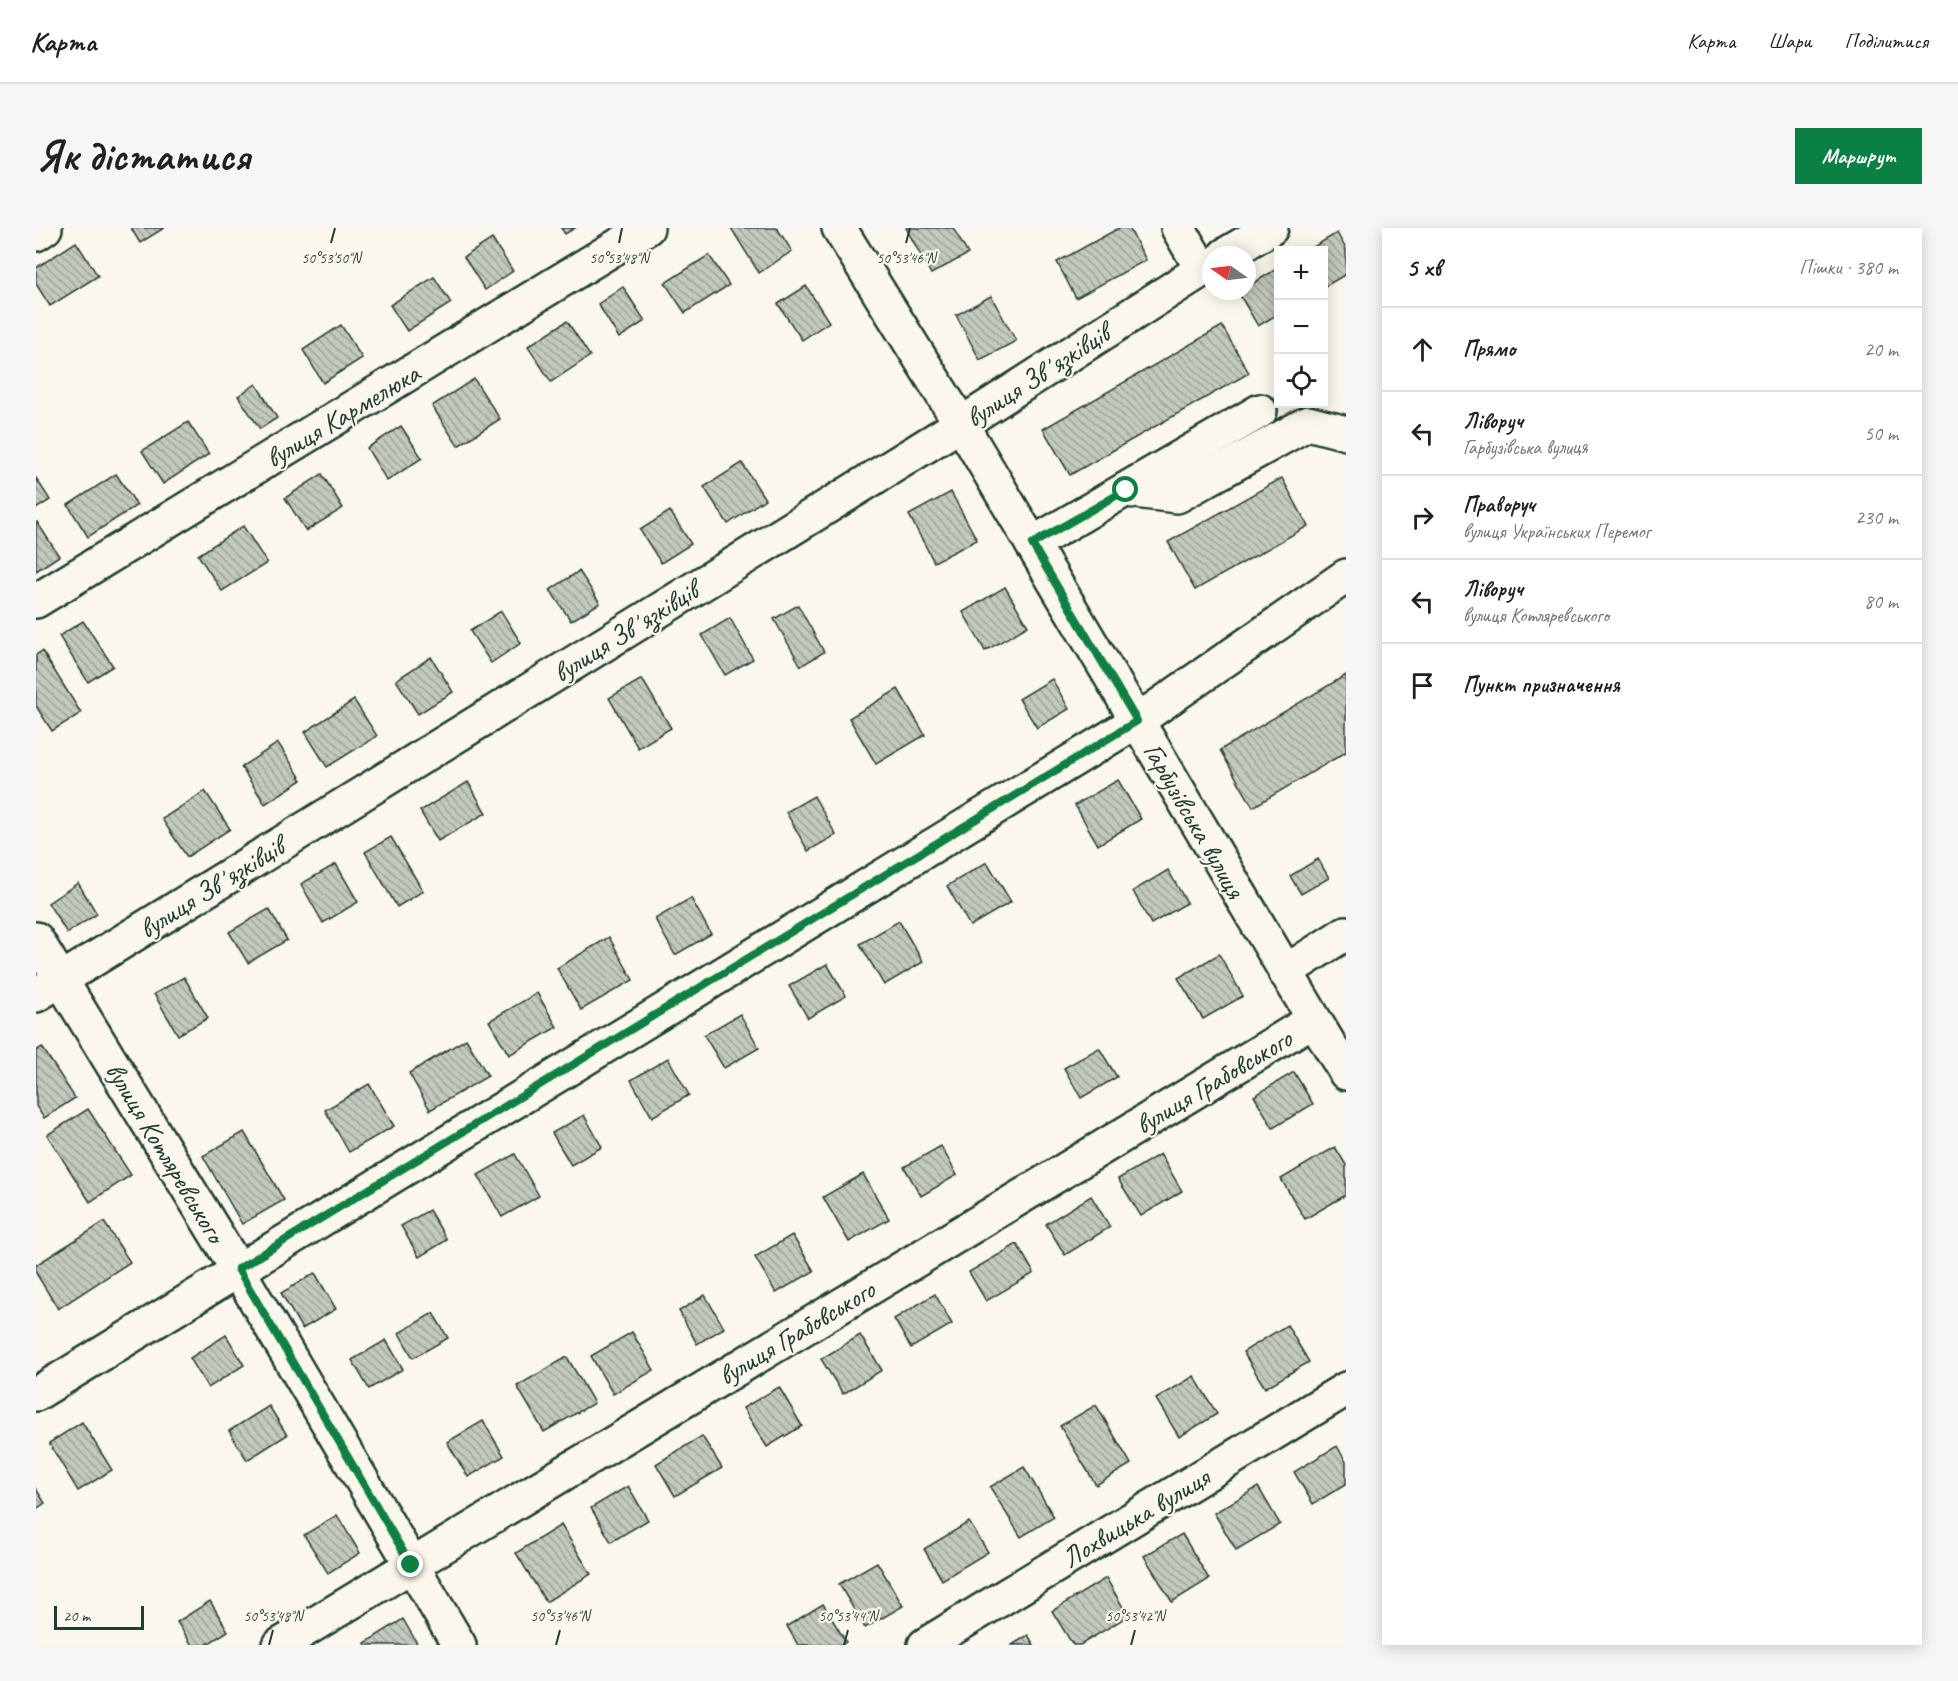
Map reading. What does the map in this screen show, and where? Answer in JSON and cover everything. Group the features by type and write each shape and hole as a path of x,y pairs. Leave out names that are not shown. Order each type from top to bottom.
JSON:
{"street":[{"path":"36,234 45,228"},
{"name":"вулиця Кармелюка","path":"36,602 647,228"},
{"name":"Гарбузівська вулиця","path":"839,228 961,424 1346,1073"},
{"path":"1178,228 1202,252"},
{"name":"вулиця Звʼязківців","path":"1241,246 1270,228"},
{"name":"вулиця Звʼязківців","path":"48,987 961,424 1202,270"},
{"path":"1032,544 1260,411"},
{"path":"1126,490 1177,496 1308,423 1346,433"},
{"path":"36,1394 1137,721 1346,576"},
{"path":"1285,972 1346,933"},
{"name":"вулиця Котляревського","path":"36,939 48,987 238,1269 459,1645"},
{"name":"вулиця Грабовського","path":"280,1645 1313,1020"},
{"name":"Лохвицька вулиця","path":"925,1645 1346,1389"}],"building":[{"path":"131,228 164,228 140,243"},
{"path":"561,228 575,228 565,234"},
{"path":"731,228 777,228 792,251 759,273"},
{"path":"906,228 953,228 968,254 931,274"},
{"path":"1119,228 1129,228 1146,260 1076,298 1057,262"},
{"path":"1337,233 1346,249 1346,274 1328,285 1328,246 1315,246"},
{"path":"492,239 513,271 485,290 464,257"},
{"path":"76,242 98,276 50,306 36,284 36,268"},
{"path":"709,255 729,285 685,313 665,283"},
{"path":"1274,270 1274,316 1258,326 1243,300 1256,300 1256,281"},
{"path":"434,277 451,303 407,331 390,305"},
{"path":"806,286 829,322 802,340 778,304"},
{"path":"623,287 645,321 619,338 598,304"},
{"path":"991,296 1016,341 980,360 956,315"},
{"path":"567,321 590,356 551,382 528,346"},
{"path":"341,325 362,358 323,383 303,350"},
{"path":"1222,326 1249,373 1070,475 1043,429"},
{"path":"474,379 500,419 458,446 432,406"},
{"path":"256,384 277,418 260,429 238,396"},
{"path":"188,422 209,454 163,484 142,451"},
{"path":"401,426 422,458 387,481 367,448"},
{"path":"742,463 765,499 728,524 704,487"},
{"path":"116,474 137,505 88,537 68,505"},
{"path":"322,474 343,508 306,531 285,498"},
{"path":"36,478 50,500 36,509"},
{"path":"1282,478 1308,526 1195,590 1168,542"},
{"path":"951,492 977,540 934,562 909,515"},
{"path":"670,511 691,544 661,563 640,530"},
{"path":"36,523 59,556 36,571"},
{"path":"243,526 267,563 222,591 198,555"},
{"path":"579,571 600,603 571,621 550,590"},
{"path":"1005,587 1028,626 985,651 963,612"},
{"path":"798,605 824,652 801,666 774,619"},
{"path":"501,611 521,643 491,663 470,631"},
{"path":"730,618 753,659 725,675 702,635"},
{"path":"83,621 113,666 88,682 59,636"},
{"path":"42,651 81,713 52,731 36,706 36,655"},
{"path":"431,657 453,692 418,714 396,680"},
{"path":"1346,675 1346,752 1253,807 1220,750"},
{"path":"642,679 671,728 638,748 609,698"},
{"path":"1052,679 1069,709 1037,728 1019,699"},
{"path":"898,689 925,735 876,764 849,718"},
{"path":"354,700 377,736 327,767 305,732"},
{"path":"278,743 302,780 265,804 241,767"},
{"path":"1118,780 1141,819 1098,845 1075,805"},
{"path":"468,782 486,813 438,841 420,811"},
{"path":"205,791 230,829 187,857 162,819"},
{"path":"814,796 836,835 808,851 786,812"},
{"path":"391,837 423,891 397,907 365,852"},
{"path":"1318,859 1329,878 1301,894 1290,876"},
{"path":"987,862 1011,902 970,926 947,886"},
{"path":"336,864 358,902 323,923 301,884"},
{"path":"1168,870 1187,903 1151,924 1133,891"},
{"path":"78,883 97,914 67,933 48,903"},
{"path":"691,898 711,934 675,955 655,919"},
{"path":"269,909 287,940 248,963 229,932"},
{"path":"899,921 923,962 884,985 860,944"},
{"path":"609,937 633,980 581,1010 557,968"},
{"path":"1219,954 1243,996 1203,1019 1178,978"},
{"path":"827,964 846,996 808,1018 789,986"},
{"path":"184,977 208,1018 178,1035 154,994"},
{"path":"537,993 557,1027 509,1055 489,1021"},
{"path":"740,1014 759,1048 724,1068 704,1035"},
{"path":"466,1039 488,1076 430,1110 409,1073"},
{"path":"42,1047 75,1098 44,1118 36,1106 36,1051"},
{"path":"1099,1048 1117,1077 1081,1098 1064,1068"},
{"path":"668,1058 689,1095 652,1117 631,1080"},
{"path":"1294,1072 1313,1104 1273,1128 1254,1096"},
{"path":"369,1084 394,1126 349,1152 325,1110"},
{"path":"88,1109 131,1175 90,1202 47,1135"},
{"path":"584,1115 602,1147 571,1165 552,1133"},
{"path":"244,1132 284,1200 242,1224 203,1156"},
{"path":"941,1146 957,1175 921,1196 904,1167"},
{"path":"1335,1147 1346,1165 1346,1195 1305,1219 1281,1179"},
{"path":"515,1154 539,1196 502,1217 478,1175"},
{"path":"1160,1154 1182,1191 1141,1216 1118,1179"},
{"path":"863,1174 889,1219 849,1242 823,1197"},
{"path":"1091,1196 1110,1227 1065,1255 1046,1224"},
{"path":"429,1210 447,1240 419,1257 401,1226"},
{"path":"104,1222 130,1262 58,1309 36,1273 36,1265"},
{"path":"792,1235 814,1271 776,1293 755,1257"},
{"path":"1017,1244 1034,1273 986,1301 969,1272"},
{"path":"315,1273 336,1309 302,1329 281,1293"},
{"path":"935,1294 952,1324 911,1348 894,1319"},
{"path":"705,1295 724,1328 697,1344 679,1311"},
{"path":"433,1313 448,1338 413,1358 399,1333"},
{"path":"1287,1325 1309,1362 1265,1388 1243,1352"},
{"path":"632,1332 654,1370 613,1394 591,1356"},
{"path":"226,1335 244,1365 208,1388 190,1358"},
{"path":"860,1335 882,1370 843,1394 821,1359"},
{"path":"386,1340 403,1369 369,1389 352,1360"},
{"path":"567,1357 594,1403 544,1432 517,1386"},
{"path":"1194,1376 1217,1414 1179,1437 1156,1399"},
{"path":"779,1387 802,1426 767,1447 743,1408"},
{"path":"1096,1405 1131,1464 1096,1485 1060,1426"},
{"path":"269,1406 287,1435 247,1460 229,1431"},
{"path":"483,1421 504,1456 468,1477 447,1442"},
{"path":"82,1422 112,1470 78,1491 49,1443"},
{"path":"702,1436 722,1468 675,1496 656,1464"},
{"path":"1337,1446 1346,1462 1346,1484 1313,1504 1294,1472"},
{"path":"1024,1467 1054,1517 1021,1537 990,1487"},
{"path":"628,1486 648,1520 611,1542 591,1508"},
{"path":"1258,1487 1280,1524 1236,1550 1214,1513"},
{"path":"36,1489 45,1503 36,1509"},
{"path":"337,1515 360,1553 328,1573 304,1535"},
{"path":"969,1522 988,1552 942,1580 924,1549"},
{"path":"561,1525 591,1574 546,1602 516,1553"},
{"path":"1182,1534 1209,1579 1172,1602 1144,1556"},
{"path":"877,1562 903,1606 865,1628 839,1584"},
{"path":"1106,1578 1128,1616 1080,1645 1073,1645 1052,1611"},
{"path":"210,1601 228,1631 206,1645 192,1645 177,1622"},
{"path":"823,1604 846,1642 842,1645 798,1645 787,1626"},
{"path":"403,1619 418,1645 366,1645 365,1643"},
{"path":"1028,1635 1034,1645 1012,1645"}],"route":[{"path":"411,1565 238,1269 1137,721 1032,544 1126,490"}]}
